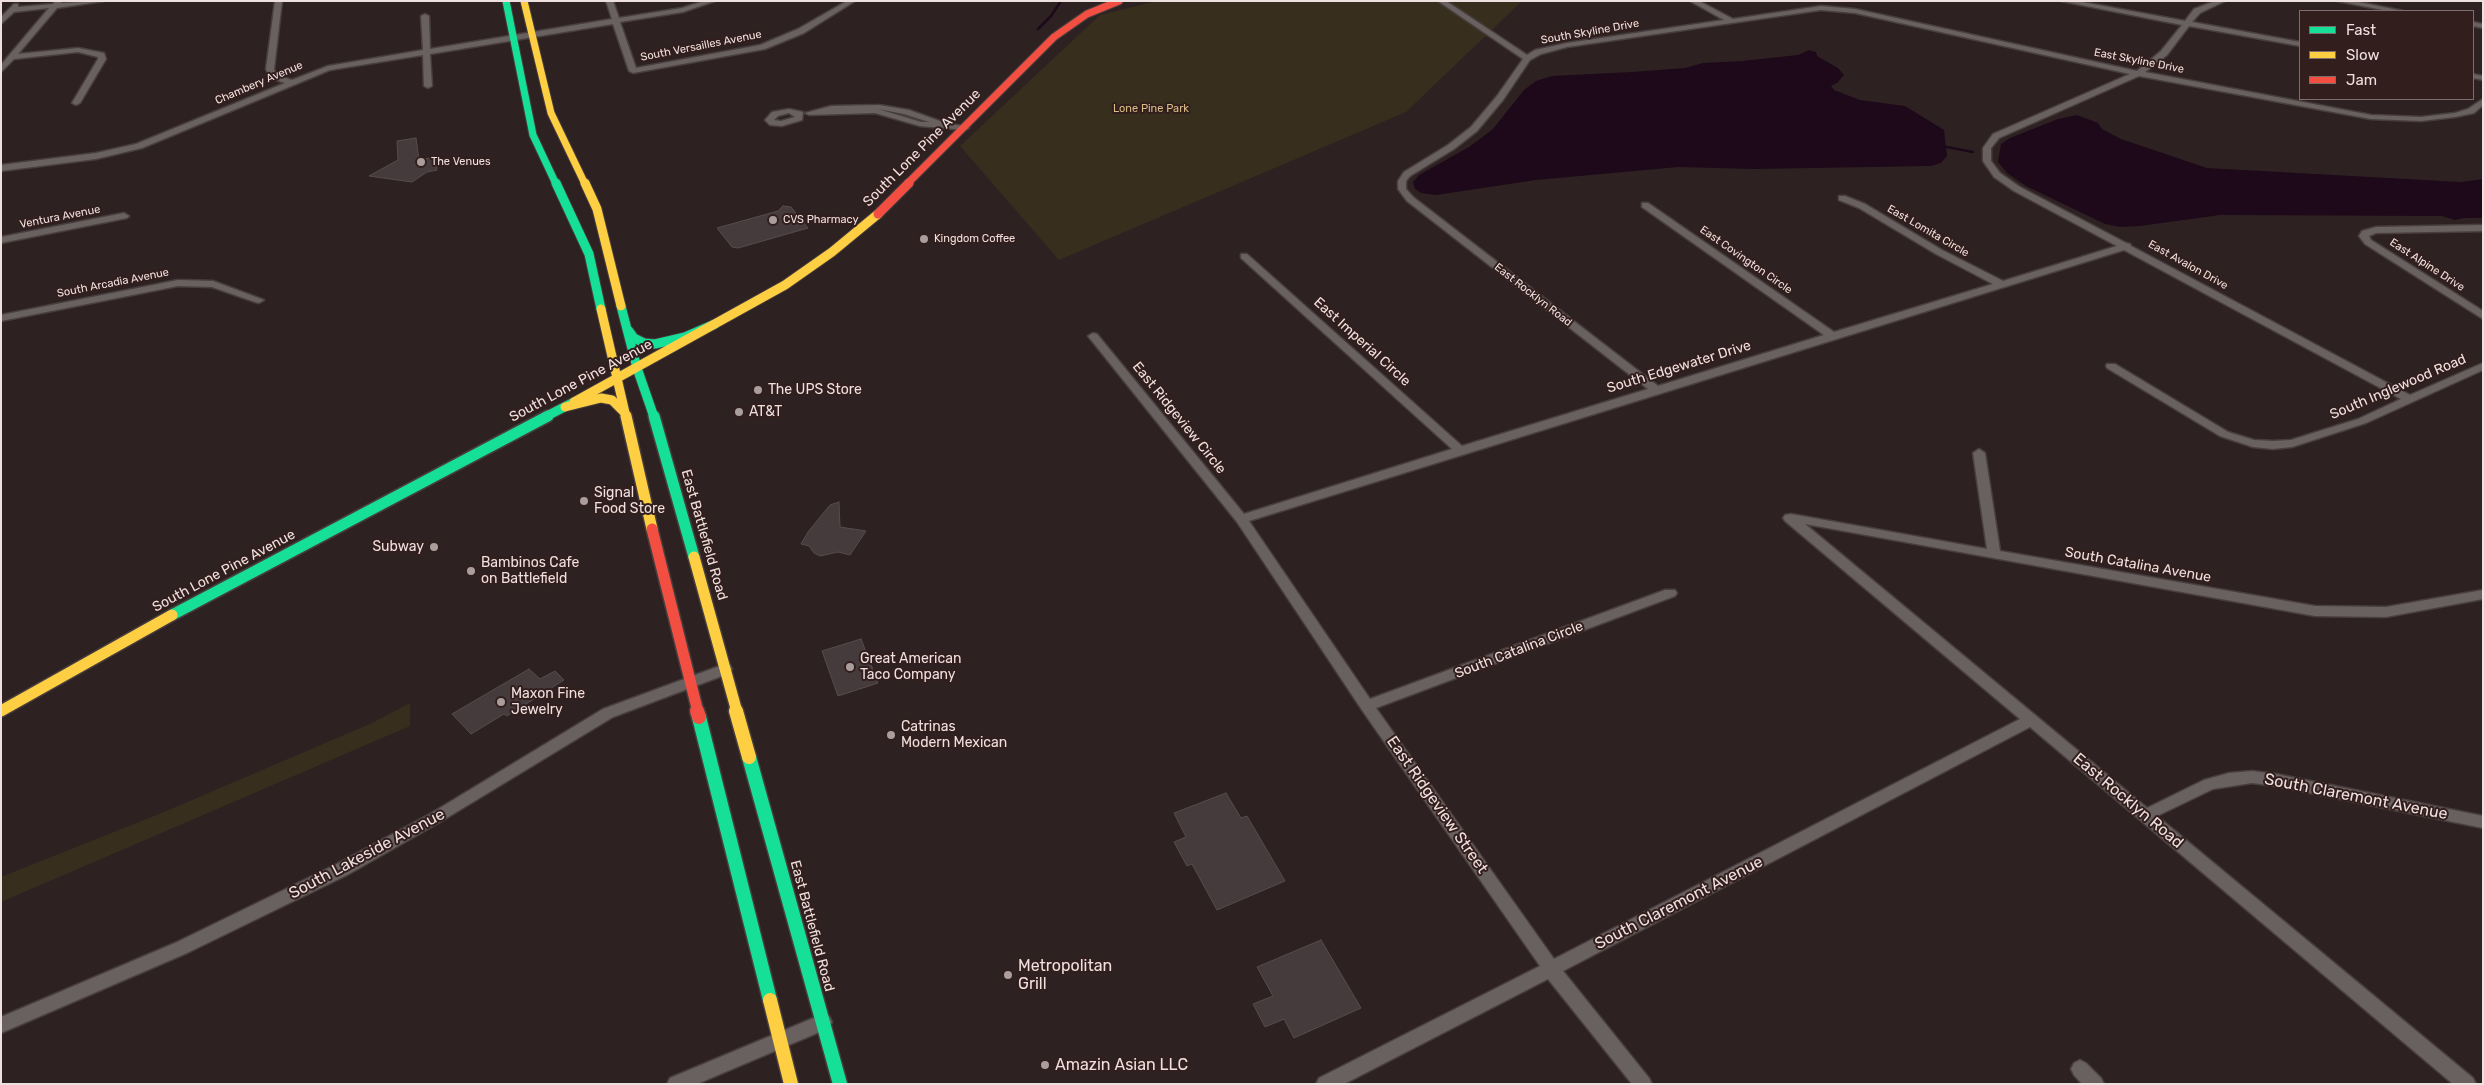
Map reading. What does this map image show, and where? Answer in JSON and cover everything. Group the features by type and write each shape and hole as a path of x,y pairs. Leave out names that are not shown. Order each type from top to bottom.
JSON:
{"main road":[{"path":"506,1 533,135 589,254 616,380 791,1084"},
{"name":"East Battlefield Road","path":"524,1 552,113 598,209 637,368 658,428 840,1084"},
{"name":"South Lone Pine Avenue","path":"1,711 114,646 616,380 785,285 853,236 894,201 1054,37 1087,14 1119,1"},
{"path":"629,331 639,340 655,344 686,337 715,324"},
{"path":"565,407 601,398 612,400 624,412"}],"street":[{"path":"1,22 19,1"},
{"path":"12,10 101,1"},
{"path":"279,1 270,69 274,76 291,82"},
{"path":"609,1 616,21"},
{"name":"Chambery Avenue","path":"1,168 96,156 139,146 328,68 683,10 712,1"},
{"name":"South Versailles Avenue","path":"616,21 633,71 762,47 801,31 852,1"},
{"path":"1441,1 1527,58"},
{"path":"1694,1 1730,20"},
{"path":"2064,1 2299,44"},
{"path":"2139,73 2164,53 2185,23 2197,11 2222,1"},
{"path":"2340,1 2393,10"},
{"path":"1,70 57,4"},
{"name":"South Skyline Drive","path":"1410,200 1402,189 1402,181 1407,174 1455,144 1474,129 1500,98 1527,58 1538,52 1567,45 1821,8 1855,11"},
{"name":"East Skyline Drive","path":"1855,11 2139,73 2371,117 2421,119 2471,112 2483,101"},
{"path":"424,16 428,86"},
{"path":"12,57 78,50 100,55 102,59 76,103"},
{"name":"East Avalon Drive","path":"2139,73 1996,136 1987,148 1986,157 1989,166 1997,175 2017,189 2127,246 2409,399"},
{"path":"800,114 832,108 892,108 929,123 965,128"},
{"name":"East Lomita Circle","path":"1842,198 1862,206 1939,252 2001,284"},
{"name":"East Rocklyn Road","path":"1410,200 1656,390"},
{"name":"East Covington Circle","path":"1645,205 1832,336"},
{"name":"Ventura Avenue","path":"1,240 124,216"},
{"name":"East Alpine Drive","path":"2483,228 2380,230 2365,233 2364,237 2368,242 2483,316"},
{"name":"South Edgewater Drive","path":"1241,519 2127,246"},
{"name":"East Imperial Circle","path":"1244,256 1460,450"},
{"name":"South Arcadia Avenue","path":"1,318 156,286 183,283 213,284 259,300"},
{"name":"East Ridgeview Circle","path":"1093,336 1241,519"},
{"name":"South Inglewood Road","path":"2111,366 2224,434 2253,443 2292,443 2362,421 2483,366"},
{"path":"1979,453 1994,554"},
{"name":"East Rocklyn Road","path":"1789,518 2467,1084"},
{"name":"South Catalina Avenue","path":"1789,518 2333,613 2402,610 2483,594"},
{"name":"East Ridgeview Street","path":"1241,519 1367,706 1551,969 1643,1084"},
{"name":"South Catalina Circle","path":"1367,706 1670,593"},
{"name":"South Lakeside Avenue","path":"1,1025 182,948 290,896 435,818 594,720 623,706 725,669"},
{"name":"South Claremont Avenue","path":"1325,1084 2031,720"},
{"name":"South Claremont Avenue","path":"2146,816 2209,784 2229,779 2252,777 2276,780 2483,822"},
{"path":"676,1084 823,1022"},
{"path":"2080,1069 2095,1084"}],"green space":[{"name":"Lone Pine Park","path":"1157,1 1522,1 1406,112 1059,260 960,146 1100,15"},
{"path":"410,703 410,726 1,902 1,877 164,812 372,723"}],"shaded area":[{"path":"1809,50 1816,52 1817,56 1838,68 1844,75 1837,83 1831,86 1834,90 1860,100 1905,106 1944,130 1947,156 1941,163 1931,166 1754,169 1678,167 1536,180 1436,195 1421,193 1415,189 1413,182 1419,175 1469,147 1493,129 1524,90 1536,81 1552,76 1685,68 1703,63 1798,55"},
{"path":"2077,115 2098,123 2102,129 2121,139 2207,168 2461,182 2483,179 2483,218 2455,220 2442,216 2220,215 2140,226 2120,227 2105,224 2026,186 2007,173 1998,162 2001,144 2010,138 2058,119"}],"building":[{"name":"The Venues","path":"416,138 419,160 436,157 437,170 427,172 412,182 369,176 398,160 397,141"},
{"name":"CVS Pharmacy","path":"783,206 791,207 808,228 738,248 732,247 717,228 778,211"},
{"path":"839,502 840,527 866,531 850,555 838,552 820,556 814,553 809,546 801,544 808,532 830,505"},
{"name":"Great American Taco Company","path":"861,639 878,683 838,696 822,651"},
{"name":"Maxon Fine Jewelry","path":"529,669 540,679 555,671 564,680 507,716 504,714 471,734 452,714"},
{"path":"1226,793 1241,818 1247,816 1285,881 1217,910 1192,864 1187,866 1174,842 1186,837 1174,813"},
{"path":"1321,940 1361,1008 1294,1038 1284,1019 1265,1027 1253,1004 1273,996 1257,967"}],"waterway":[{"path":"1038,29 1051,16 1061,1"},
{"path":"1947,147 1973,152"}],"traffic: fast":[{"path":"506,1 533,135 589,254 601,309"},
{"path":"621,306 637,368 658,428 694,557"},
{"path":"629,331 634,338 644,343 655,344 685,337 715,324"},
{"path":"172,615 574,402"},
{"path":"699,717 770,1000"},
{"path":"749,757 840,1084"}],"traffic: slow":[{"path":"524,1 551,113 597,209 621,306"},
{"path":"574,402 785,285 832,252 878,214"},
{"path":"601,309 652,529"},
{"path":"565,407 601,398 612,400 624,412"},
{"path":"694,557 749,757"},
{"path":"1,711 172,615"},
{"path":"770,1000 791,1084"}],"traffic: jam":[{"path":"878,214 1054,37 1087,14 1119,1"},
{"path":"652,529 699,717"}],"place":[{"name":"The Venues","path":"421,162"},
{"name":"CVS Pharmacy","path":"773,220"},
{"name":"Kingdom Coffee","path":"924,239"},
{"name":"The UPS Store","path":"758,390"},
{"name":"AT&T","path":"739,412"},
{"name":"Signal Food Store","path":"584,501"},
{"name":"Subway","path":"434,547"},
{"name":"Bambinos Cafe on Battlefield","path":"471,571"},
{"name":"Great American Taco Company","path":"850,667"},
{"name":"Maxon Fine Jewelry","path":"501,702"},
{"name":"Catrinas Modern Mexican","path":"891,735"},
{"name":"Metropolitan Grill","path":"1008,975"},
{"name":"Amazin Asian LLC","path":"1045,1065"}]}
